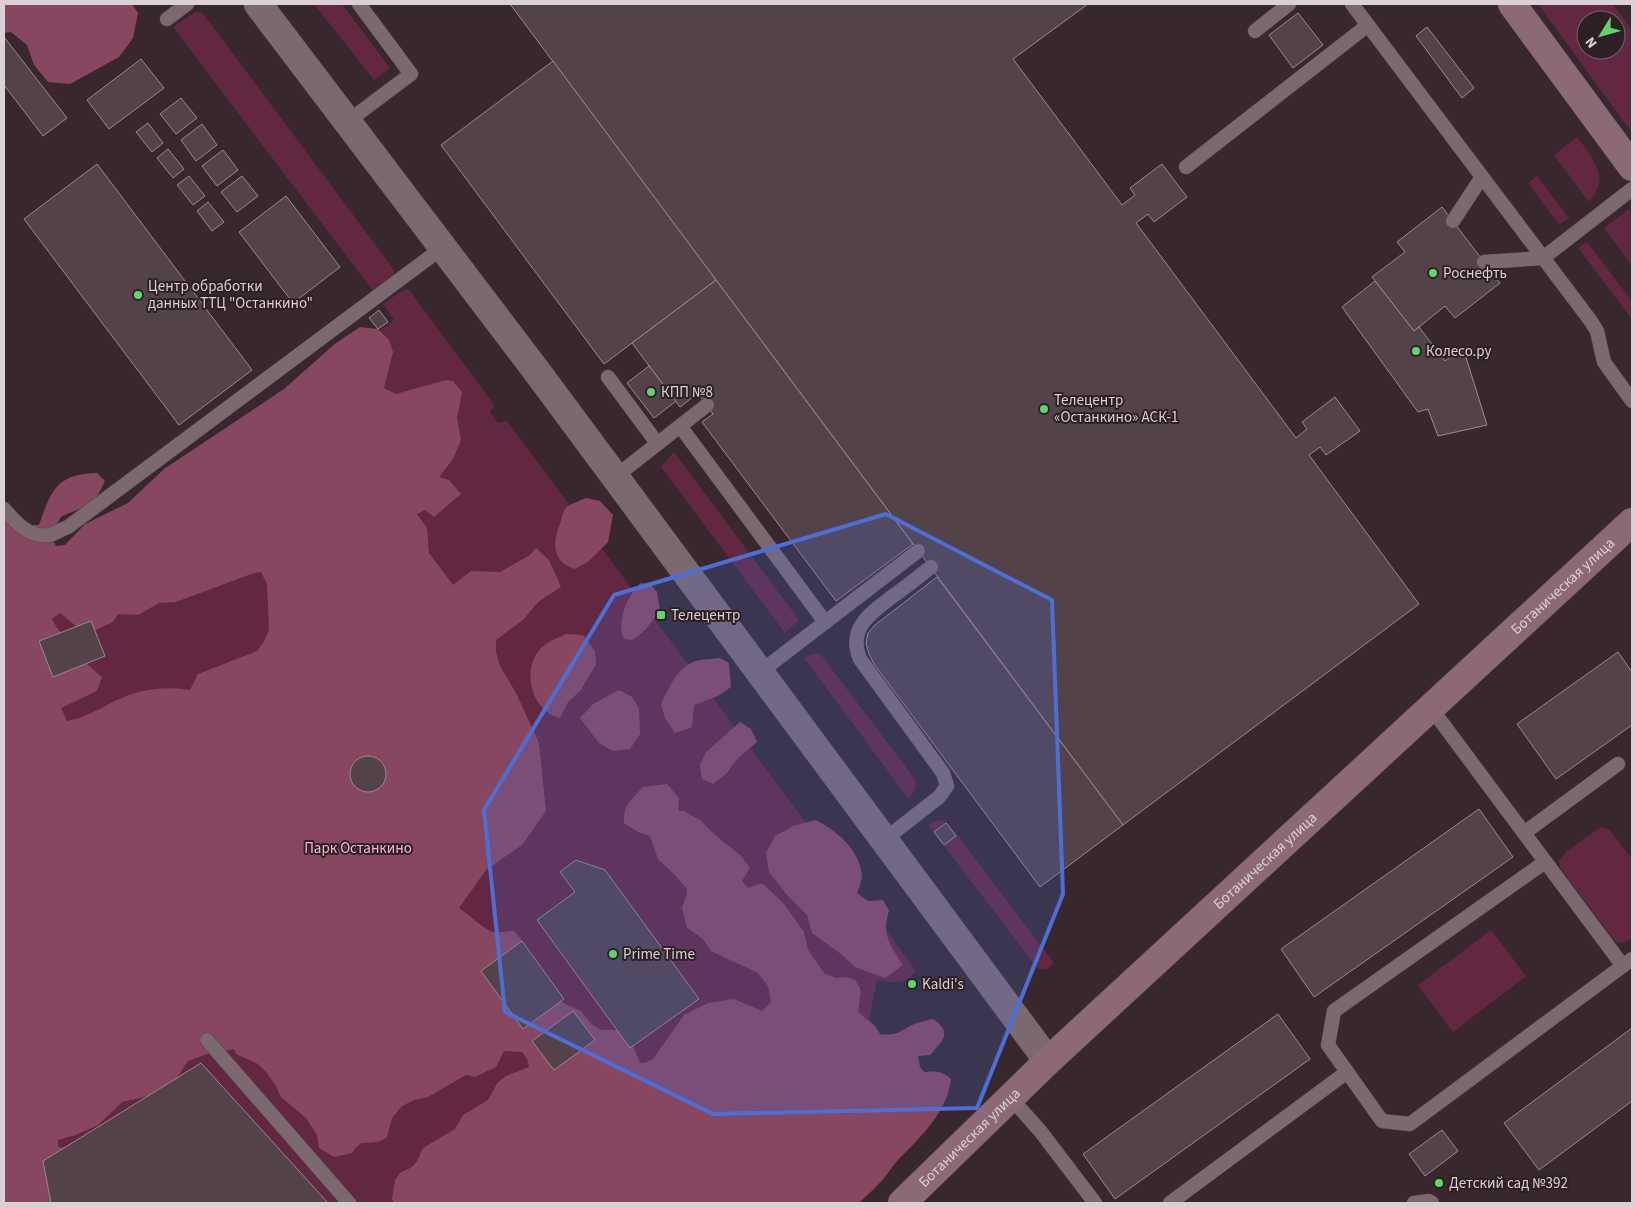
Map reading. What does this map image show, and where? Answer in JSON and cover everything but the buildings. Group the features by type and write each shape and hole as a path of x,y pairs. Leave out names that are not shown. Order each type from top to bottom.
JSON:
{"main road":[{"path":"1512,4 1632,167"},
{"name":"Ботаническая улица","path":"902,1203 1048,1061 1632,522"}],"street":[{"path":"258,4 614,477 1048,1061"}],"lane":[{"path":"167,18 187,4"},
{"path":"347,122 411,74 359,4"},
{"path":"1255,31 1289,4"},
{"path":"1352,4 1597,331 1604,362 1632,401"},
{"path":"1186,166 1368,25"},
{"path":"1453,221 1482,177"},
{"path":"1484,262 1543,258 1632,189"},
{"path":"4,509 14,522 30,533 50,535 68,527 442,248"},
{"path":"608,377 657,443"},
{"path":"614,477 707,405"},
{"path":"680,426 825,622"},
{"path":"759,673 918,551"},
{"path":"884,840 939,797 947,786 943,773 860,659 857,651 857,638 868,616 931,568"},
{"path":"1431,708 1545,862 1628,963 1410,1124 1382,1121 1328,1045 1334,1011 1545,862"},
{"path":"1524,833 1618,764"},
{"path":"207,1040 350,1203"},
{"path":"1170,1203 1347,1072"},
{"path":"1010,1097 1040,1132 1095,1203"},
{"path":"1414,1203 1429,1201 1432,1203"}],"highlighted area":[{"path":"886,514 1052,600 1063,894 977,1108 713,1114 505,1012 484,810 614,595"}],"green space":[{"path":"4,4 132,4 138,13 133,38 119,57 70,84 48,82 34,65 27,45 11,32 4,33"},
{"path":"314,4 342,4 390,68 374,80"},
{"path":"1538,4 1613,4 1617,10 1576,10 1576,56"},
{"path":"195,12 201,12 204,15 392,267 393,275 373,291 173,27"},
{"path":"1626,22 1632,30 1632,133 1579,60 1626,60"},
{"path":"1577,137 1593,160 1599,176 1599,185 1589,202 1554,155"},
{"path":"1537,176 1569,218 1560,224 1528,183"},
{"path":"1629,209 1632,214 1632,265 1604,228"},
{"path":"1587,242 1632,301 1632,319 1578,248"},
{"name":"Парк Останкино","path":"407,289 492,402 494,407 490,412 498,423 507,421 914,968 915,972 902,981 877,980 833,1203 4,1203 4,602 394,320 383,304"},
{"name":"Парк Останкино","path":"360,327 378,329 389,340 393,352 384,388 396,394 446,380 453,381 462,392 457,418 461,440 453,459 439,477 449,480 461,494 434,517 425,510 417,514 427,528 429,553 453,585 471,571 500,572 530,555 536,548 549,560 561,587 538,602 524,619 496,640 496,652 500,666 516,693 539,743 546,811 522,845 486,870 459,908 490,931 514,931 525,944 559,1000 581,1011 592,1025 602,1030 624,1030 640,1063 653,1059 684,1015 708,1003 734,999 762,1011 771,1002 768,986 758,973 711,951 703,939 687,928 682,908 687,889 658,859 650,836 638,832 624,823 626,807 643,787 667,784 679,798 678,811 684,811 700,820 740,855 750,868 742,881 748,888 763,884 784,904 804,932 808,950 825,974 836,978 846,977 855,980 861,990 858,1011 875,1026 880,1034 894,1034 914,1024 933,1019 943,1028 944,1037 930,1055 918,1056 920,1067 924,1072 939,1072 951,1079 944,1103 931,1124 878,1185 859,1203 394,1203 392,1199 395,1180 400,1173 412,1167 423,1148 455,1129 463,1115 488,1100 498,1082 506,1076 529,1067 527,1059 522,1052 504,1051 496,1067 475,1077 466,1075 428,1097 414,1100 402,1106 392,1118 387,1137 377,1142 360,1144 352,1153 334,1157 319,1148 317,1135 306,1118 281,1097 266,1072 258,1064 236,1054 234,1049 207,1054 188,1061 174,1082 148,1096 122,1102 98,1125 76,1135 58,1140 58,1147 67,1148 52,1196 52,1203 4,1203 4,513 22,519 32,525 39,525 47,503 57,487 72,477 97,473 105,481 98,495 87,506 62,516 50,534 56,546 65,545 85,524 128,503 164,469 284,389 336,343","holes":["261,572 267,584 269,630 257,651 198,674 190,690 146,690 124,697 84,716 67,721 61,708 97,691 102,677 75,650 56,626 52,619 60,613 76,626 91,632 113,622 118,614 138,615 159,603 176,602 254,573"]},
{"path":"674,452 799,620 785,633 661,467"},
{"path":"586,498 600,501 613,515 608,542 589,561 575,569 567,566 558,557 555,545 557,531 565,509"},
{"path":"641,583 650,584 657,592 660,611 645,630 633,640 624,639 621,625 624,609 631,594"},
{"path":"566,634 583,635 595,651 596,664 581,690 568,702 560,718 550,714 542,707 532,688 530,677 531,666 535,656 542,647"},
{"path":"817,653 822,656 914,778 915,789 908,798 804,658"},
{"path":"720,658 729,663 731,687 718,696 694,705 692,727 675,733 665,718 661,704 671,685 679,673 689,664 699,660"},
{"path":"619,690 632,697 639,709 640,734 630,749 613,751 599,743 580,718 593,704"},
{"path":"740,722 751,729 757,742 737,759 726,774 713,784 702,779 700,765 706,752"},
{"path":"816,820 839,835 852,849 862,875 857,893 868,901 883,900 889,911 886,927 888,940 903,965 885,978 855,967 841,954 812,933 807,915 788,896 769,872 766,853 775,836 793,826"},
{"path":"939,820 949,824 1054,963 1047,969 1038,969 928,825"},
{"path":"1601,827 1609,829 1632,859 1632,938 1623,943 1616,942 1613,939 1560,868 1559,861 1566,852"},
{"path":"1491,930 1526,976 1453,1032 1418,985"}],"place":[{"name":"Роснефть","path":"1433,273"},
{"name":"Центр обработки данных ТТЦ \"Останкино\"","path":"138,295"},
{"name":"Колесо.ру","path":"1416,351"},
{"name":"КПП №8","path":"651,392"},
{"name":"Телецентр «Останкино» АСК-1","path":"1044,409"},
{"name":"Телецентр","path":"661,615"},
{"name":"Prime Time","path":"613,954"},
{"name":"Kaldi's","path":"912,984"},
{"name":"Детский сад №392","path":"1439,1183"}]}
